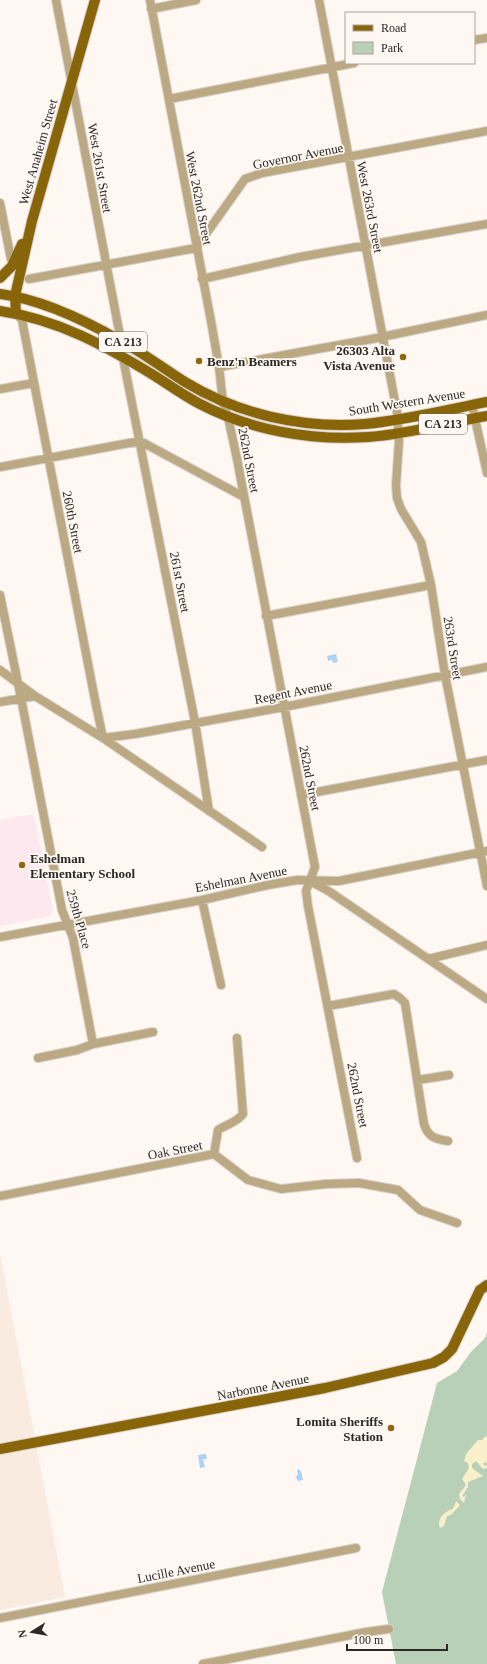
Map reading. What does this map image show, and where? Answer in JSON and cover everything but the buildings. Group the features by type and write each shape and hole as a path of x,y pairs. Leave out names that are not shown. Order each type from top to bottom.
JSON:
{"main road":[{"name":"West Anaheim Street","path":"16,313 15,296 29,232 95,0"},
{"path":"0,278 12,266 29,232"},
{"name":"South Western Avenue","path":"0,294 15,296 58,311 121,341 186,382 223,402 255,413 287,421 365,424 487,402"},
{"name":"South Western Avenue","path":"0,311 36,318 70,330 155,376 198,403 228,417 256,427 284,432 342,438 368,437 487,416"},
{"name":"Narbonne Avenue","path":"0,1449 325,1388 433,1363 444,1357 452,1348 480,1290 487,1285"}],"street":[{"name":"West 261st Street","path":"56,0 105,265 121,341"},
{"name":"West 262nd Street","path":"150,0 219,367 223,402"},
{"path":"151,9 196,0"},
{"name":"West 263rd Street","path":"319,0 365,246 384,337 398,419"},
{"path":"475,40 487,38"},
{"path":"168,99 348,64"},
{"name":"Governor Avenue","path":"196,248 245,179 262,173 349,158 487,131"},
{"path":"0,204 11,259"},
{"path":"202,278 300,257 487,224"},
{"path":"29,280 196,248"},
{"name":"260th Street","path":"16,313 22,320 103,738"},
{"path":"219,367 384,337 487,315"},
{"name":"261st Street","path":"123,358 195,722 209,811"},
{"path":"0,389 34,383"},
{"name":"262nd Street","path":"223,402 228,417 244,497 315,867 306,891 308,906 357,1158"},
{"path":"472,405 487,473"},
{"name":"263rd Street","path":"398,419 399,441 396,485 397,498 401,509 421,542 431,584 445,675 462,765 483,852 487,886"},
{"path":"0,467 140,441 244,497"},
{"path":"266,616 431,584"},
{"name":"259th Place","path":"0,595 62,910 73,938 93,1044"},
{"name":"Regent Avenue","path":"103,738 135,734 487,667"},
{"path":"0,670 35,696 103,738 262,847"},
{"path":"0,702 35,696"},
{"path":"301,795 487,760"},
{"name":"Eshelman Avenue","path":"0,937 202,900 268,885 297,880 339,880 483,852"},
{"path":"309,880 330,892 487,999"},
{"path":"202,900 221,985"},
{"path":"428,959 487,945"},
{"path":"328,1006 394,994 405,1003 426,1131 433,1138 448,1141"},
{"path":"38,1058 77,1050 93,1044 153,1032"},
{"path":"214,1154 218,1130 227,1124 239,1120 243,1114 237,1038"},
{"path":"418,1080 449,1075"},
{"name":"Oak Street","path":"0,1196 214,1154 248,1180 281,1189 326,1184 359,1183 398,1190 420,1210 457,1223"},
{"name":"Lucille Avenue","path":"0,1618 356,1548"},
{"path":"203,1664 389,1629"}],"shaded area":[{"name":"Eshelman Elementary School","path":"34,814 53,910 50,916 0,926 0,820"},
{"path":"0,1253 65,1597 0,1610"}],"green space":[{"path":"487,1332 487,1664 396,1664 382,1592 437,1383 457,1371 471,1352 485,1338"}],"sand":[{"path":"485,1436 487,1437 487,1464 485,1462 483,1464 485,1466 487,1465 487,1468 483,1469 476,1461 472,1464 472,1468 483,1476 468,1482 468,1487 462,1496 464,1497 466,1494 464,1503 460,1499 459,1494 466,1485 462,1479 469,1468 468,1463 464,1461 466,1454 478,1440 482,1440"},
{"path":"456,1501 460,1505 451,1515 447,1516 444,1526 440,1528 440,1519 444,1514 453,1509"}],"water":[{"path":"336,654 338,662 333,663 332,660 328,661 327,656"},
{"path":"206,1454 207,1459 203,1459 205,1467 200,1468 198,1455"},
{"path":"298,1469 301,1471 303,1480 298,1481 296,1477 298,1474"}],"place":[{"name":"26303 Alta Vista Avenue","path":"403,357"},
{"name":"Benz'n Beamers","path":"199,361"},
{"name":"Eshelman Elementary School","path":"22,865"},
{"name":"Lomita Sheriffs Station","path":"391,1428"}]}
